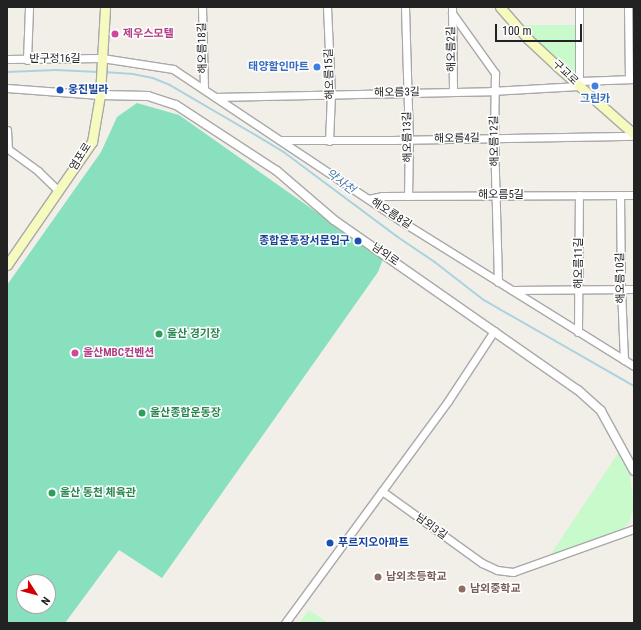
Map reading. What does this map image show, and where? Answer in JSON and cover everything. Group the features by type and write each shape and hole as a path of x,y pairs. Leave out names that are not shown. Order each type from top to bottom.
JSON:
{"main road":[{"name":"염포로","path":"7,265 92,142 100,95 105,7"},
{"name":"구교로","path":"500,7 528,39 634,135"}],"street":[{"path":"28,60 29,7"},
{"name":"해오름18길","path":"202,7 204,89"},
{"name":"해오름15길","path":"327,7 331,94 329,141"},
{"name":"해오름13길","path":"405,7 409,140 408,196"},
{"path":"579,7 579,84"},
{"path":"628,7 632,78"},
{"name":"해오름12길","path":"452,10 495,73 494,138 498,282"},
{"name":"해오름2길","path":"452,10 453,92"},
{"name":"반구정16길","path":"7,59 28,60 102,58"},
{"name":"해오름8길","path":"102,58 173,69 368,199 634,366"},
{"name":"해오름3길","path":"215,97 494,91 632,78"},
{"path":"7,88 100,95"},
{"name":"남외로","path":"100,95 148,96 176,105 277,171 334,220 578,390 601,411 634,470"},
{"path":"7,130 7,149 38,171 59,191"},
{"name":"해오름4길","path":"279,139 329,141 634,135"},
{"name":"해오름11길","path":"578,332 579,195"},
{"name":"해오름10길","path":"620,195 621,289 624,360"},
{"name":"해오름5길","path":"368,199 382,196 634,195"},
{"path":"512,290 634,289"},
{"path":"285,623 448,401 494,332"},
{"name":"남외3길","path":"382,491 482,563 497,570 513,572 634,529"}],"green space":[{"path":"521,25 575,25 578,80 535,41"},
{"name":"울산종합운동장","path":"137,103 179,115 383,259 378,272 162,578 119,550 65,623 7,623 7,285 101,152 117,117"},
{"path":"621,449 630,475 634,507 629,523 615,535 547,560"},
{"path":"309,610 328,623 299,623"}],"waterway":[{"name":"약사천","path":"7,72 56,70 98,72"},
{"name":"약사천","path":"104,72 133,74 153,78 170,85 264,140 284,152 398,237 435,262 484,300 634,386"}],"place":[{"name":"제우스모텔","path":"115,34"},
{"name":"태양할인마트","path":"317,67"},
{"name":"그린카","path":"595,86"},
{"name":"웅진빌라","path":"60,90"},
{"name":"종합운동장서문입구","path":"358,241"},
{"name":"울산 경기장","path":"159,334"},
{"name":"울산MBC컨벤션","path":"75,353"},
{"name":"울산종합운동장","path":"142,413"},
{"name":"울산 동천 체육관","path":"52,493"},
{"name":"푸르지오아파트","path":"330,543"},
{"name":"남외초등학교","path":"378,577"},
{"name":"남외중학교","path":"462,589"}]}
